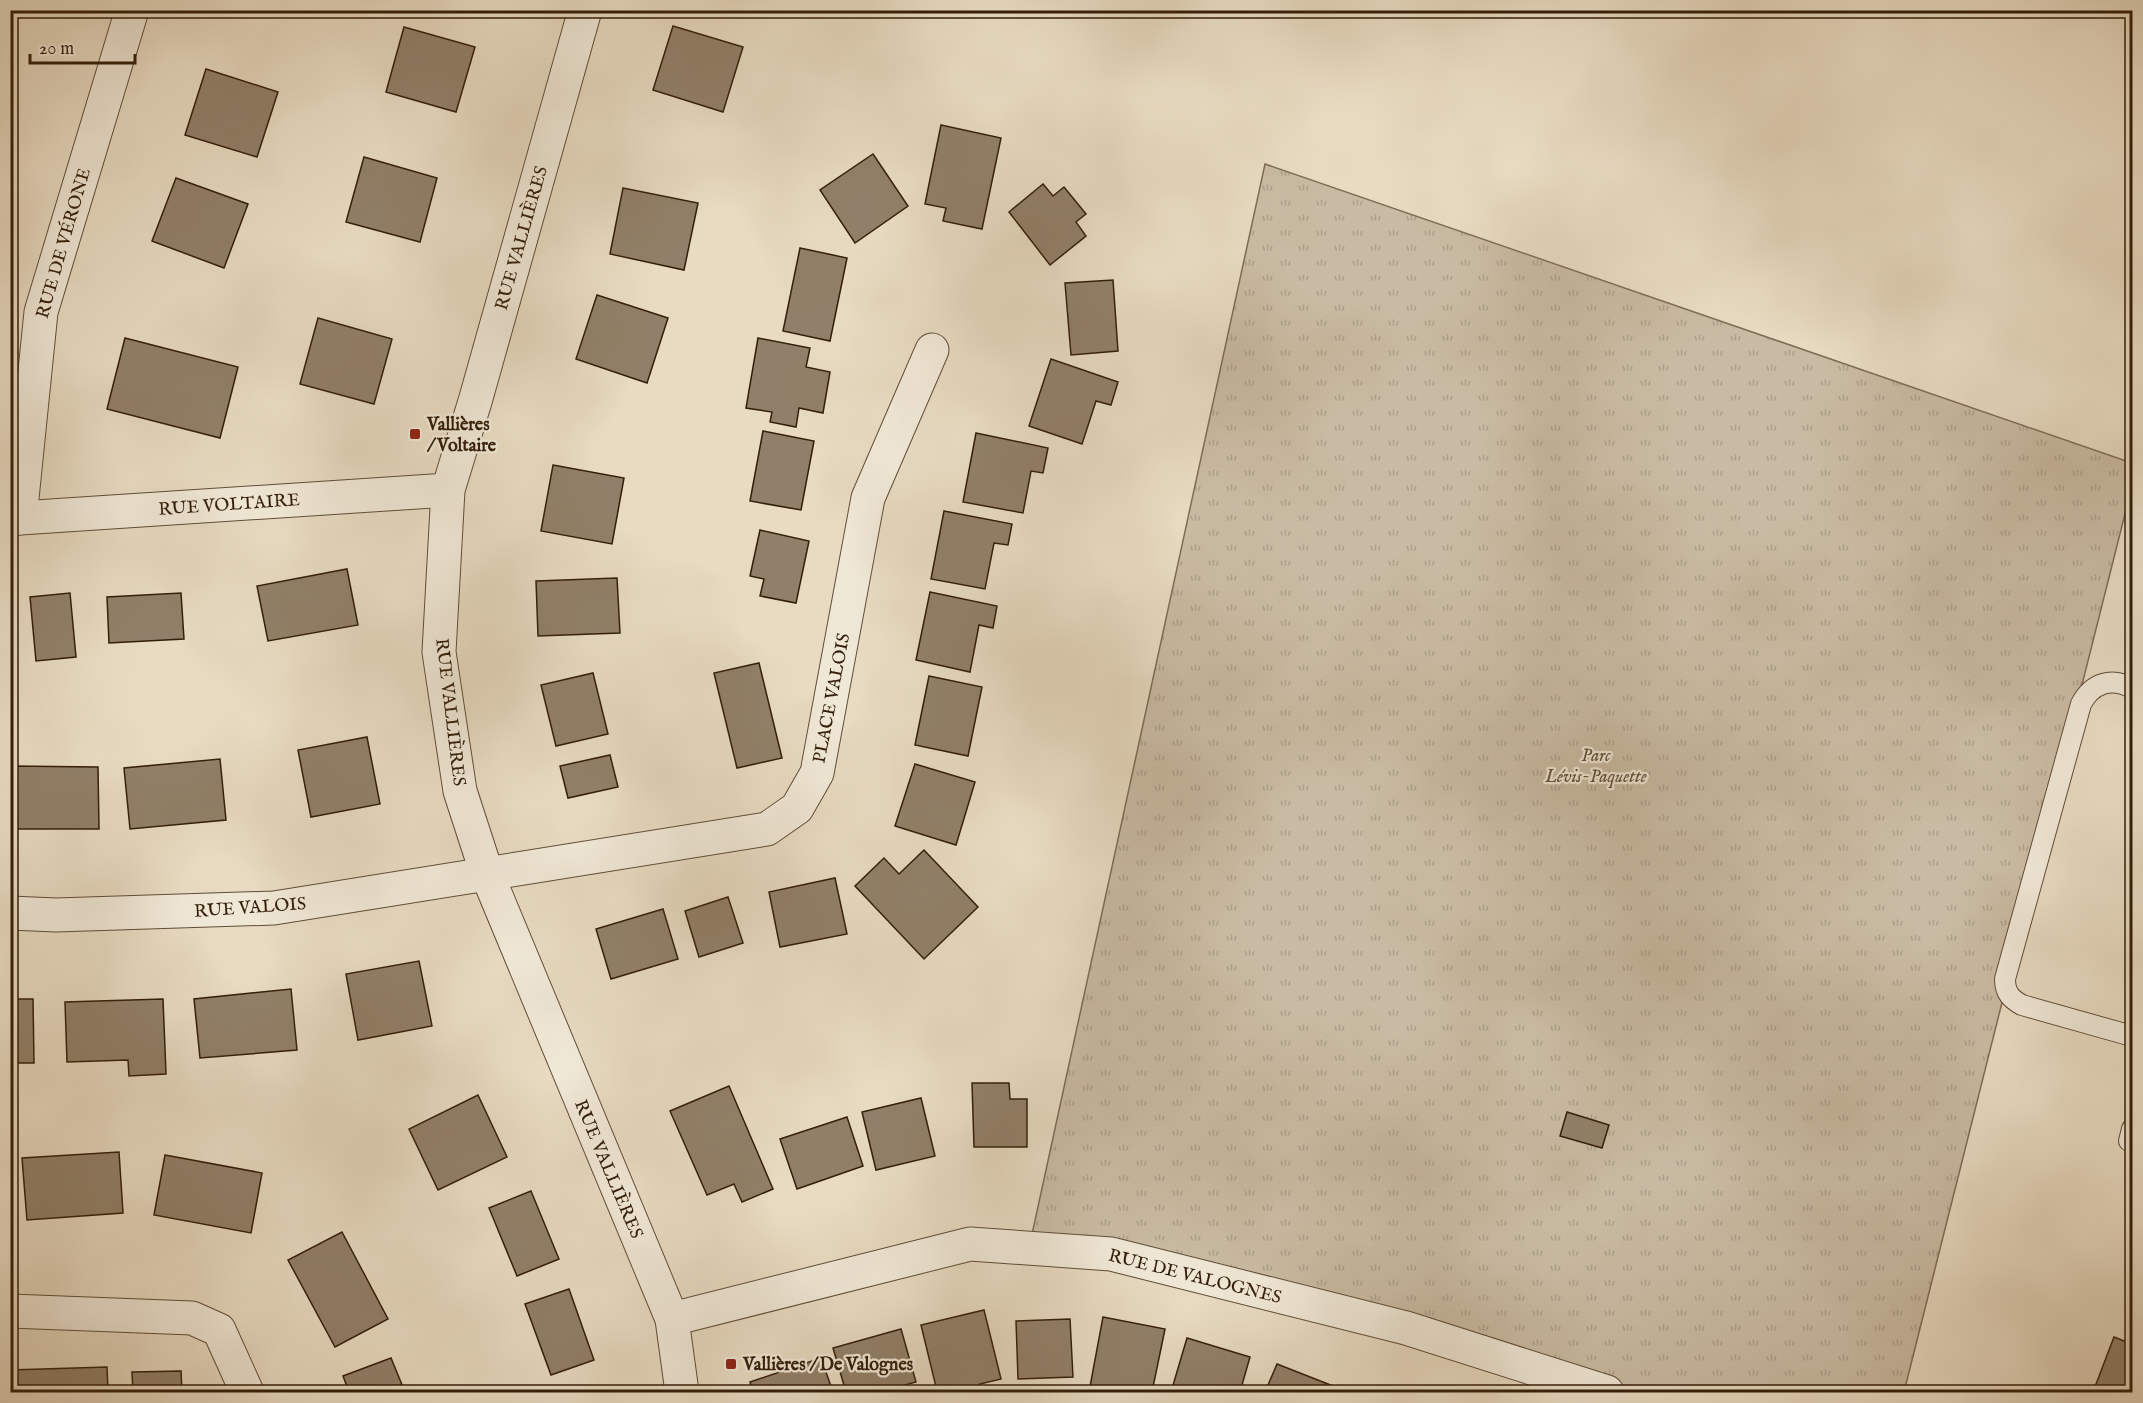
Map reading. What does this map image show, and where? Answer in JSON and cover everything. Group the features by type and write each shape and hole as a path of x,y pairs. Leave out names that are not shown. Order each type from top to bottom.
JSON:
{"street":[{"name":"RUE DE VÉRONE","path":"15,517 41,312 132,10"},
{"name":"RUE VALLIÈRES","path":"585,10 448,490 439,652 460,791 487,874 672,1319 682,1392"},
{"name":"PLACE VALOIS","path":"487,874 767,829 797,808 817,774 868,498 932,350"},
{"name":"RUE VOLTAIRE","path":"15,517 448,490"},
{"name":"RUE VALOIS","path":"10,913 56,915 274,908 487,874"},
{"name":"RUE DE VALOGNES","path":"672,1319 970,1244 1111,1254 1406,1328 1607,1392"},
{"path":"10,1311 192,1318 219,1330 247,1392"}],"lane":[{"path":"2133,688 2115,682 2096,686 2087,693 2081,704 2005,979 2005,989 2012,1000 2022,1005 2133,1036"},
{"path":"2133,1129 2129,1141 2133,1142"}],"green space":[{"name":"Parc Lévis-Paquette","path":"1265,164 2132,463 2132,486 1904,1392 1585,1392 1111,1254 1029,1248"}],"building":[{"path":"673,26 743,47 723,112 653,90"},
{"path":"404,27 475,47 456,112 386,92"},
{"path":"206,69 278,92 257,157 185,135"},
{"path":"941,125 1001,138 982,229 943,221 946,208 925,204"},
{"path":"873,154 908,206 855,243 820,190"},
{"path":"364,157 437,178 420,242 346,222"},
{"path":"176,178 248,204 224,268 152,241"},
{"path":"1043,184 1053,196 1064,187 1086,214 1076,222 1086,236 1050,265 1009,212"},
{"path":"623,188 698,203 684,270 610,254"},
{"path":"800,248 847,258 830,341 783,331"},
{"path":"1113,280 1118,351 1071,355 1065,283"},
{"path":"597,295 668,318 647,383 576,359"},
{"path":"318,318 392,339 374,404 300,384"},
{"path":"125,338 238,367 220,438 107,409"},
{"path":"758,338 810,348 806,367 830,372 823,413 799,408 796,427 770,422 772,412 746,408"},
{"path":"1051,359 1118,382 1111,405 1096,401 1082,444 1029,426"},
{"path":"763,431 814,441 801,510 750,501"},
{"path":"976,433 1048,448 1043,473 1031,471 1023,513 963,502"},
{"path":"553,465 624,478 612,544 541,531"},
{"path":"944,511 1012,524 1008,545 994,543 985,589 931,579"},
{"path":"760,530 809,541 796,603 760,596 764,579 750,576"},
{"path":"347,569 358,625 268,641 257,586"},
{"path":"617,578 620,633 538,636 536,581"},
{"path":"930,592 997,606 993,628 979,625 970,672 916,660"},
{"path":"70,593 76,657 36,661 30,597"},
{"path":"181,593 184,639 109,643 107,597"},
{"path":"759,663 782,758 737,768 714,673"},
{"path":"593,673 608,734 556,746 541,685"},
{"path":"929,676 982,687 968,756 915,745"},
{"path":"367,737 380,804 311,817 298,750"},
{"path":"610,755 618,787 568,798 560,766"},
{"path":"220,759 226,820 130,829 124,768"},
{"path":"915,764 975,782 956,845 895,826"},
{"path":"10,766 98,767 99,829 10,829"},
{"path":"924,850 978,907 924,959 855,886 884,858 899,874"},
{"path":"835,878 847,934 780,947 769,892"},
{"path":"728,897 743,943 699,957 685,911"},
{"path":"663,909 678,959 611,979 596,929"},
{"path":"419,961 432,1026 358,1040 346,974"},
{"path":"291,989 297,1050 200,1058 194,999"},
{"path":"10,999 33,999 34,1063 10,1063"},
{"path":"163,999 166,1074 129,1076 128,1060 67,1062 65,1002"},
{"path":"972,1083 1009,1083 1010,1099 1027,1099 1027,1147 974,1147"},
{"path":"729,1086 773,1189 742,1202 734,1184 707,1195 670,1111"},
{"path":"478,1095 507,1157 438,1190 409,1129"},
{"path":"921,1098 935,1156 876,1170 862,1112"},
{"path":"1567,1112 1609,1125 1602,1148 1560,1136"},
{"path":"847,1117 863,1166 797,1189 780,1139"},
{"path":"119,1152 123,1213 27,1220 22,1158"},
{"path":"165,1155 262,1173 251,1233 154,1215"},
{"path":"531,1191 559,1259 517,1276 489,1208"},
{"path":"342,1232 388,1319 335,1347 288,1260"},
{"path":"569,1289 594,1360 551,1375 525,1304"},
{"path":"984,1310 1001,1379 980,1384 982,1392 949,1392 948,1388 937,1391 921,1325"},
{"path":"1103,1317 1165,1329 1152,1392 1089,1392"},
{"path":"1070,1319 1073,1377 1018,1379 1016,1321"},
{"path":"901,1329 916,1382 880,1392 846,1392 833,1348"},
{"path":"2114,1337 2132,1344 2132,1392 2093,1392"},
{"path":"1187,1338 1250,1357 1240,1392 1171,1392"},
{"path":"391,1358 405,1392 349,1392 343,1376"},
{"path":"821,1358 833,1392 753,1392 750,1382"},
{"path":"1277,1364 1333,1386 1330,1392 1265,1392"},
{"path":"107,1367 108,1392 11,1392 10,1370"},
{"path":"181,1371 182,1392 133,1392 132,1372"},
{"path":"1345,1386 1368,1392 1343,1392"}],"place":[{"name":"Vallières / Voltaire","path":"415,434"},
{"name":"Vallières / De Valognes","path":"731,1364"}]}
